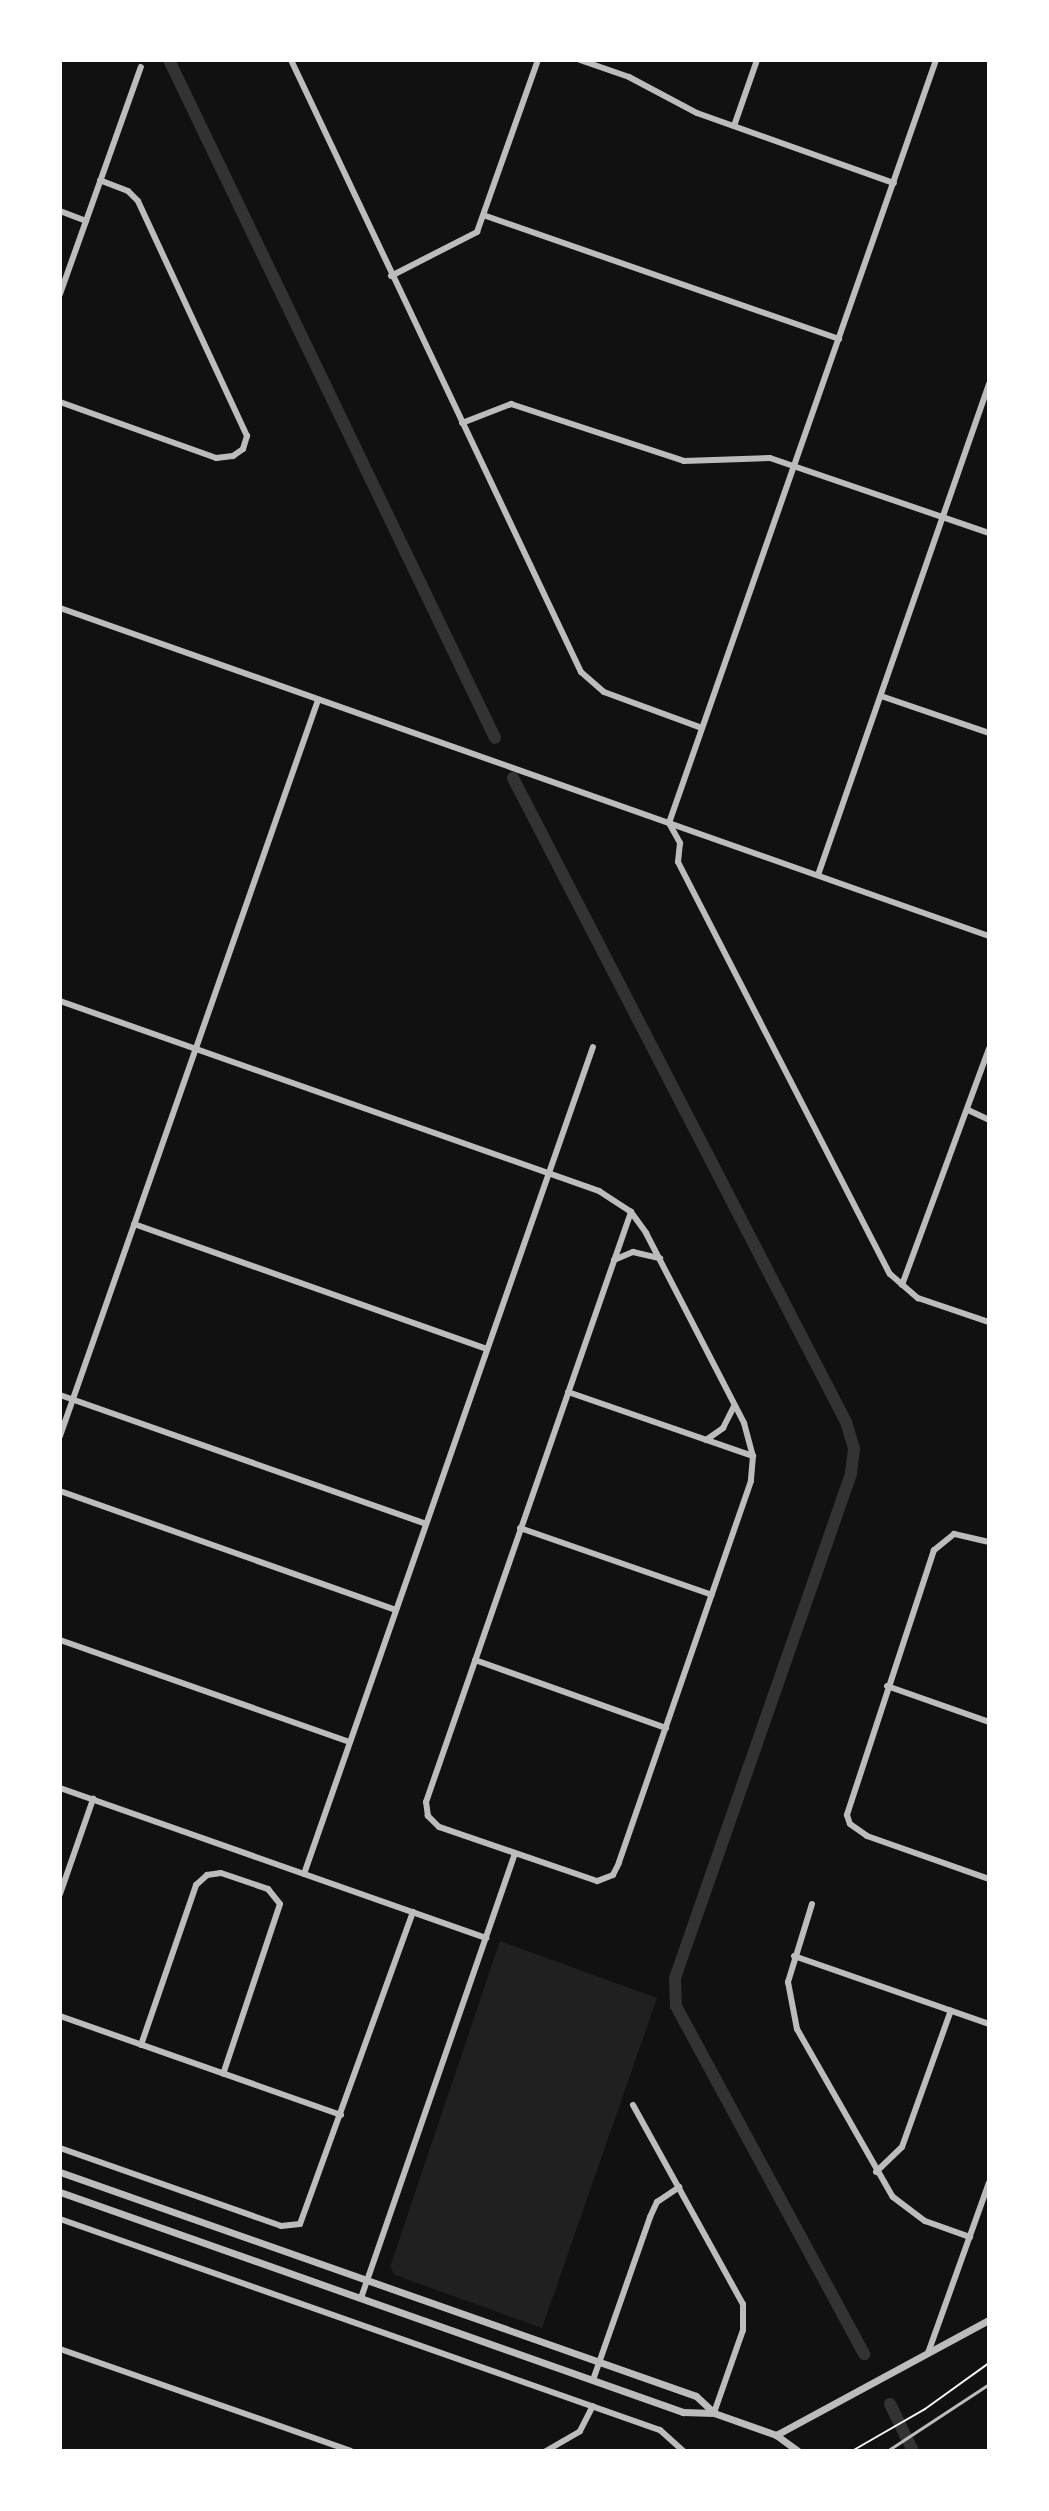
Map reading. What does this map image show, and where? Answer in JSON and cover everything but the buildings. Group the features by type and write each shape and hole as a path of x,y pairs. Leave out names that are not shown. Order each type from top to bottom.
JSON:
{"street":[{"path":"291,60 391,276 590,685 702,728"},
{"path":"391,276 477,232 486,216 538,60"},
{"path":"580,60 734,126 894,183"},
{"path":"734,126 757,60"},
{"path":"936,60 669,823 680,843 678,862 890,1274 918,1298 989,1322"},
{"path":"60,294 141,67"},
{"path":"60,402 216,458 243,449 247,436 138,201 128,191 100,180"},
{"path":"60,211 86,221"},
{"path":"486,216 839,339"},
{"path":"818,875 989,384"},
{"path":"462,423 511,404 684,461 752,458 796,464 989,533"},
{"path":"60,608 989,936"},
{"path":"881,696 989,733"},
{"path":"60,1436 318,700"},
{"path":"60,1011 62,1002 550,1177 599,1191 631,1212 660,1258 734,1406 753,1456 750,1489 619,1863 608,1878 591,1880 439,1827 428,1816 428,1794 631,1212"},
{"path":"304,1874 593,1047"},
{"path":"902,1285 989,1048"},
{"path":"968,1110 989,1120"},
{"path":"134,1224 487,1349"},
{"path":"614,1260 633,1252 660,1258"},
{"path":"568,1392 753,1456"},
{"path":"60,1395 426,1524"},
{"path":"706,1440 723,1428 734,1406"},
{"path":"60,1491 396,1610"},
{"path":"520,1528 712,1595"},
{"path":"989,1542 960,1534 938,1544 849,1796 850,1824 867,1836 989,1879"},
{"path":"60,1640 350,1742"},
{"path":"475,1660 666,1728"},
{"path":"887,1686 989,1722"},
{"path":"60,1788 486,1938"},
{"path":"60,1894 93,1799"},
{"path":"361,2298 515,1854"},
{"path":"141,2045 196,1885 207,1875 221,1873 268,1889 280,1904 223,2074"},
{"path":"812,1904 794,1956 788,1992 797,2029 876,2172 909,2212 970,2237"},
{"path":"60,2148 281,2226 296,2226 306,2217 413,1912"},
{"path":"794,1956 989,2024"},
{"path":"876,2172 902,2147 951,2010"},
{"path":"60,2016 341,2115"},
{"path":"633,2105 718,2251 744,2311 743,2330 714,2413"},
{"path":"60,2172 696,2396 714,2413"},
{"path":"928,2353 989,2183"},
{"path":"593,2380 650,2217 657,2202 679,2187"},
{"path":"60,2192 683,2412 714,2413 776,2435 798,2451"},
{"path":"60,2219 664,2432 683,2451"},
{"path":"776,2435 989,2320"},
{"path":"60,2349 351,2451"},
{"path":"546,2451 580,2431 593,2406"}],"lane":[{"path":"887,2451 989,2384"}],"path":[{"path":"852,2451 925,2409 989,2363"}],"shaded area":[{"path":"500,1941 657,1998 542,2328 395,2275 390,2267"}],"waterway":[{"path":"169,60 495,738"},
{"path":"513,778 846,1422 854,1449 851,1474 675,1978 676,2006 864,2354"},
{"path":"890,2404 913,2451"}]}
